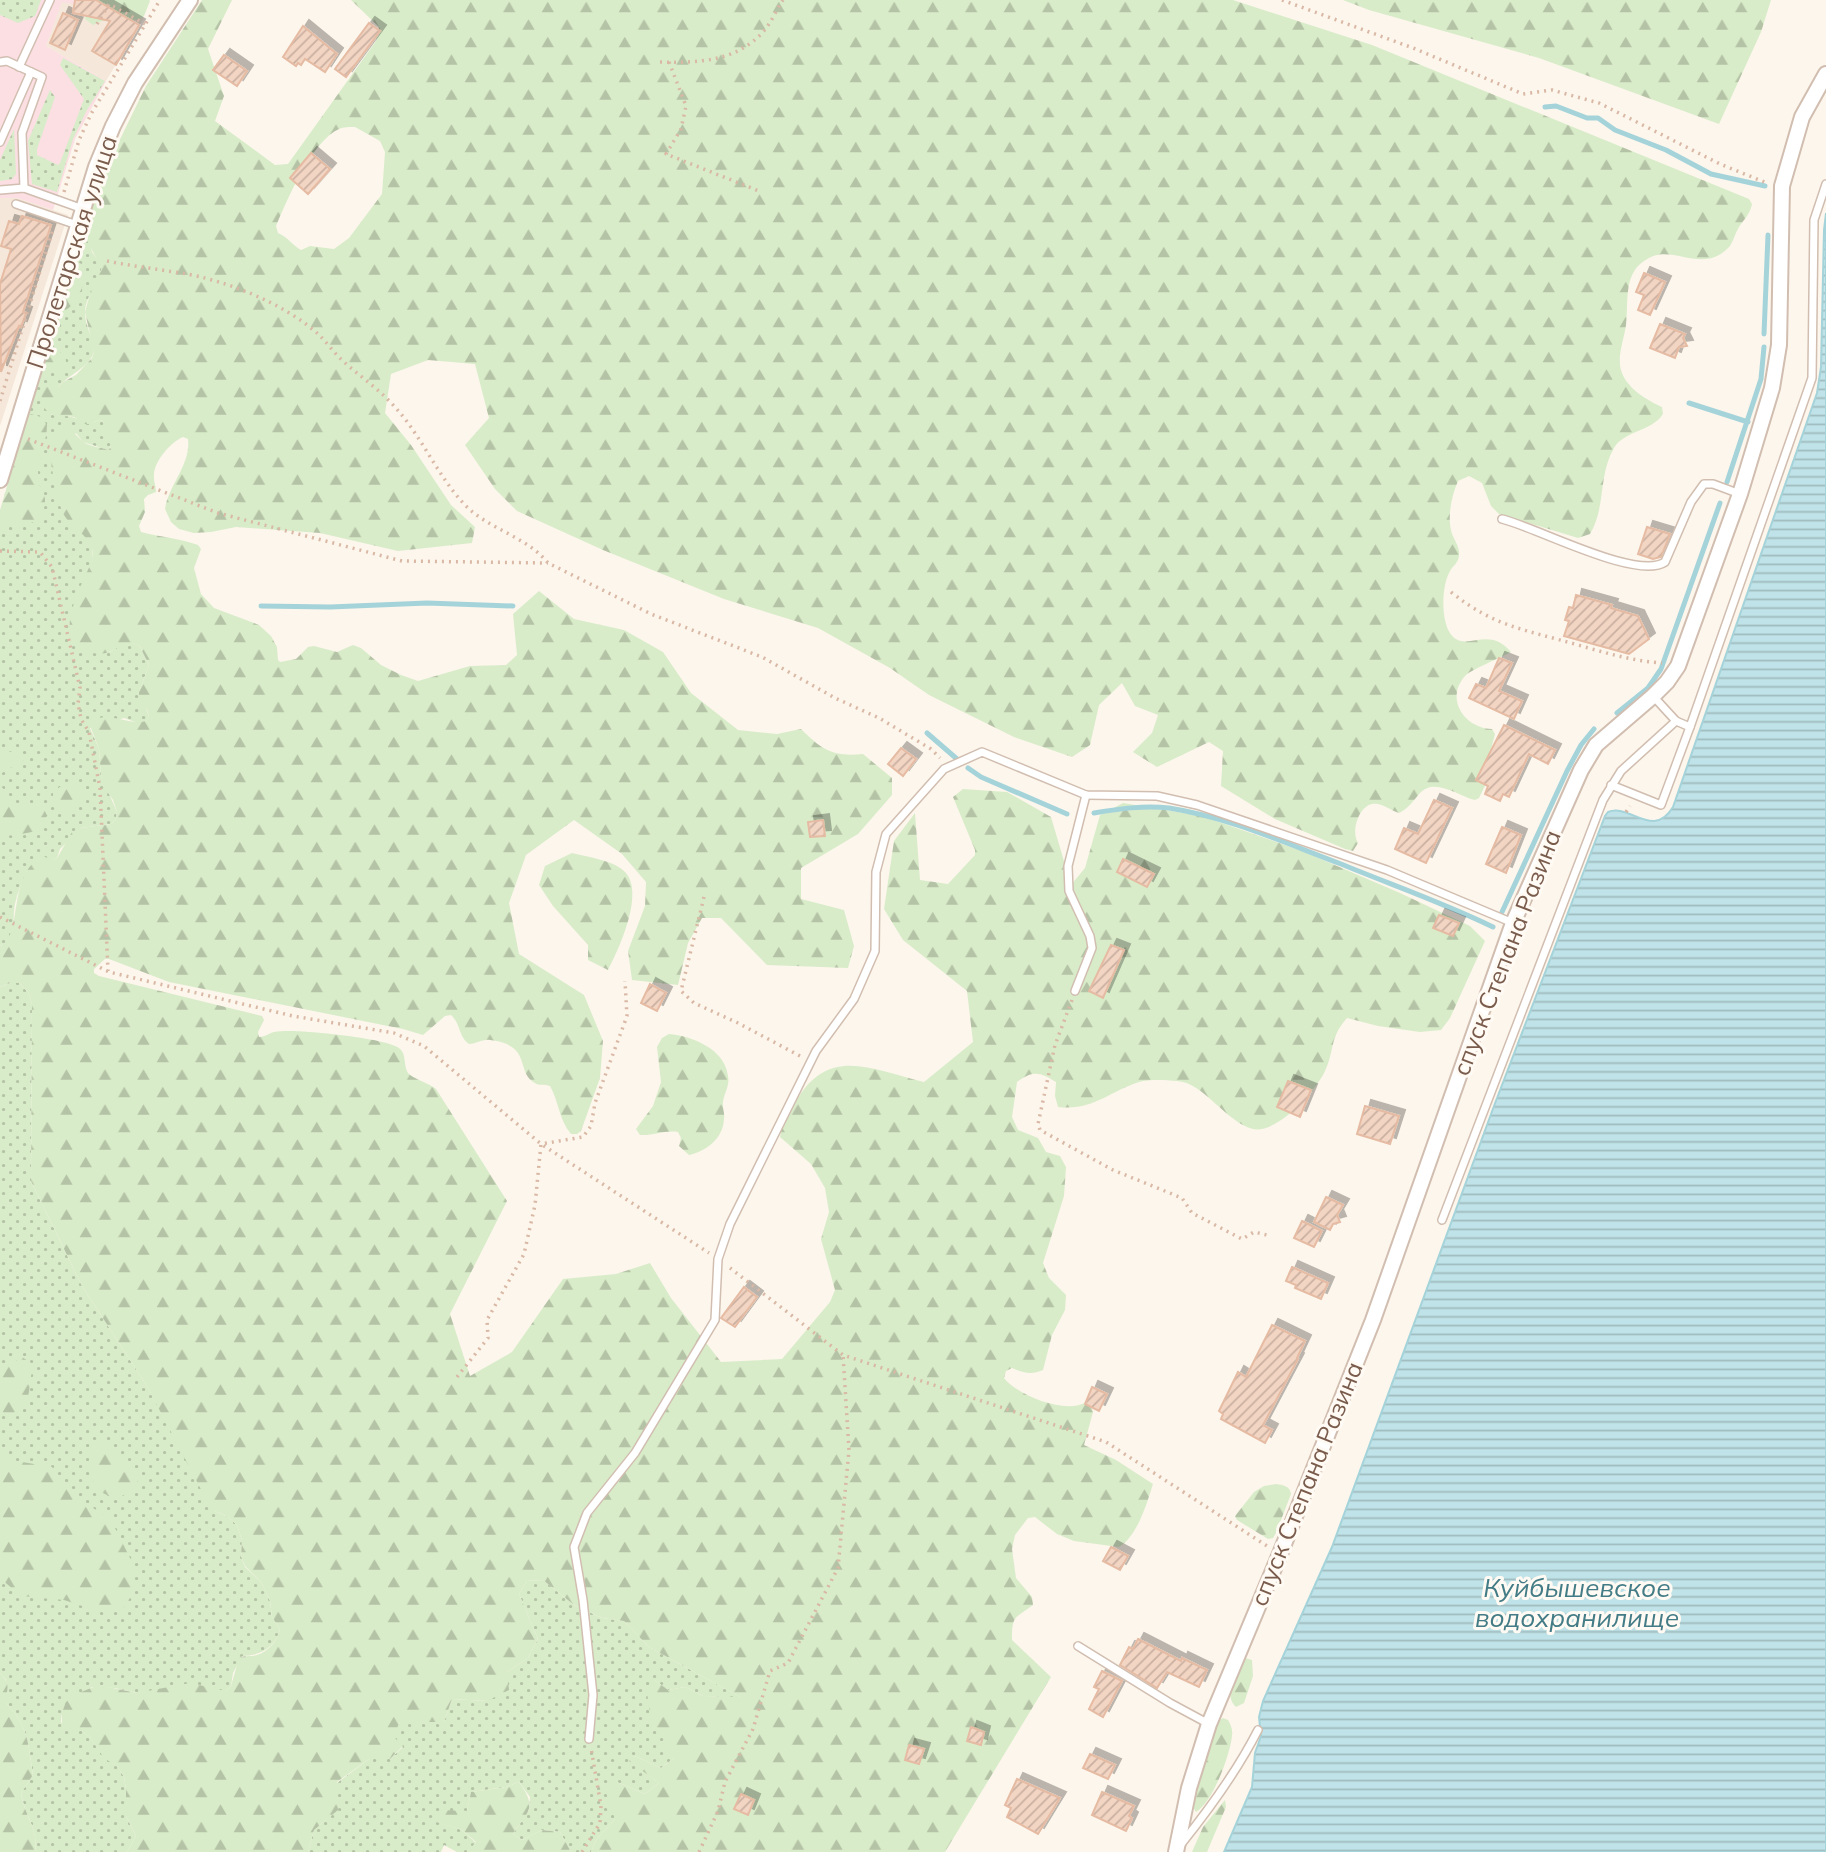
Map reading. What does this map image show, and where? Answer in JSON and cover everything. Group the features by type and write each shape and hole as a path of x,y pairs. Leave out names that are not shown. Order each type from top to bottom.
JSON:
{"street":[{"name":"Пролетарская улица","path":"0,480 4,449 14,433 96,167 135,83 190,0"},
{"name":"спуск Степана Разина","path":"1176,1851 1189,1788 1209,1724 1280,1555 1373,1320 1513,923 1581,770 1596,745 1653,696 1678,666 1740,494 1772,388 1780,345 1782,186 1802,117 1826,74"}],"lane":[{"path":"19,67 50,0"},
{"path":"0,62 7,61 41,77 22,133 24,188"},
{"path":"0,142 31,72"},
{"path":"1611,785 1661,805 1690,727 1812,378 1814,220 1826,184"},
{"path":"0,190 24,188 83,209"},
{"path":"16,204 78,226"},
{"path":"1502,519 1576,547 1642,567 1658,566 1665,562 1691,502 1704,484 1713,484 1740,494"},
{"path":"1653,696 1676,721 1690,727"},
{"path":"1442,1220 1603,800 1611,785 1634,758 1676,721"},
{"path":"589,1739 593,1695 583,1600 574,1547 587,1513 635,1452 715,1320 718,1259 730,1224 810,1062 854,999 875,951 876,872 886,834 948,767 982,752 1086,795 1157,796 1197,805 1387,870 1513,923"},
{"path":"1075,991 1091,948 1090,936 1069,891 1068,866 1086,795"},
{"path":"1078,1646 1209,1724"},
{"path":"1176,1851 1218,1798 1258,1730"}],"path":[{"path":"660,62 696,63 733,55 763,33 783,0"},
{"path":"1282,0 1413,48 1523,94 1552,90 1599,103 1758,181 1782,186"},
{"path":"97,24 109,4 145,24"},
{"path":"669,62 686,106 681,129 666,154 759,191"},
{"path":"107,261 183,274 237,288 285,310 317,332 342,360 372,383 396,408 442,477 466,505 489,525 537,549 548,563 651,614 762,657 835,698 879,718 931,749 948,767"},
{"path":"14,433 218,513 402,561 548,563"},
{"path":"0,551 40,552 52,567 79,688 81,719 89,733 100,788 108,972"},
{"path":"1451,592 1471,608 1517,630 1576,644 1610,656 1678,666"},
{"path":"704,897 681,991 694,1003 738,1023 810,1062"},
{"path":"0,918 108,972 293,1016 394,1033 424,1046 541,1144 718,1259 843,1354 1106,1442 1280,1555"},
{"path":"541,1144 583,1137 588,1133 596,1102 627,1016 625,981"},
{"path":"1075,991 1055,1045 1038,1124 1040,1130 1112,1170 1182,1198 1192,1213 1242,1239 1254,1232 1267,1235"},
{"path":"457,1377 488,1338 487,1321 524,1254 535,1205 541,1144"},
{"path":"699,1852 718,1811 725,1782 753,1729 771,1671 788,1663 838,1568 849,1450 843,1354"},
{"path":"582,1852 600,1822 601,1806 589,1739"}],"shaded area":[{"path":"0,0 93,0 89,7 62,2 46,46 106,81 75,139 53,210 17,198 0,198"},
{"path":"112,0 144,18 106,81 46,46 62,1 88,7"},
{"path":"0,198 17,198 68,215 0,426"}],"green space":[{"path":"0,0 41,0 35,16 18,23 0,15"},
{"path":"88,0 150,1 144,16 139,20 111,17 93,25 85,19"},
{"path":"202,0 232,0 208,49 224,96 215,121 275,165 288,164 376,41 379,27 351,0 1233,0 1372,45 1749,199 1752,204 1730,246 1720,255 1699,259 1659,255 1649,258 1634,271 1628,288 1620,367 1633,389 1662,407 1663,414 1614,448 1606,469 1595,524 1590,534 1578,538 1499,514 1491,506 1482,483 1469,476 1458,481 1450,521 1459,555 1444,588 1447,627 1456,639 1488,639 1496,641 1511,652 1466,675 1457,693 1457,702 1466,718 1492,729 1495,734 1490,753 1493,769 1479,798 1475,800 1447,789 1433,787 1420,793 1399,813 1379,804 1367,806 1357,820 1355,833 1358,843 1353,851 1275,819 1221,786 1223,751 1209,742 1157,767 1133,752 1152,733 1158,715 1135,706 1122,683 1099,705 1090,745 1072,757 1014,737 929,695 890,668 818,628 724,599 603,550 517,511 495,489 465,445 489,418 475,364 428,360 391,374 385,413 411,445 451,505 475,527 472,543 398,551 320,533 236,527 194,533 179,529 171,522 165,509 186,457 188,439 183,437 174,443 157,463 154,476 156,492 144,499 145,512 139,526 141,532 198,545 201,549 194,568 201,594 214,608 259,625 271,636 280,662 296,659 308,647 337,652 353,645 361,648 381,665 418,681 470,666 506,665 517,655 513,614 539,591 574,619 624,630 663,652 691,693 738,730 777,734 801,729 815,742 836,753 863,754 892,778 892,795 858,834 801,868 801,899 844,910 854,946 848,968 767,965 721,918 702,918 688,943 678,985 632,980 628,951 645,906 646,882 622,854 574,820 526,855 509,903 519,954 584,995 603,1041 600,1078 581,1131 577,1134 571,1134 567,1129 550,1086 537,1084 529,1078 518,1053 512,1047 490,1040 469,1044 451,1015 445,1016 423,1035 169,982 109,959 105,959 94,969 94,973 99,976 262,1016 264,1020 258,1032 259,1037 274,1032 300,1031 379,1041 401,1050 408,1073 436,1089 507,1201 450,1314 470,1376 512,1352 563,1279 616,1274 650,1263 671,1298 721,1362 782,1359 830,1302 835,1290 821,1239 829,1212 825,1188 811,1164 780,1137 781,1132 795,1103 808,1085 822,1073 837,1067 852,1066 924,1082 973,1042 967,991 903,940 884,909 894,841 915,813 920,880 948,884 975,855 953,797 963,789 1007,792 1051,817 1071,885 1085,868 1100,815 1123,803 1202,816 1302,851 1470,926 1485,941 1450,1018 1441,1030 1420,1032 1347,1018 1337,1032 1325,1071 1313,1089 1284,1118 1263,1129 1243,1125 1196,1088 1177,1081 1139,1082 1091,1103 1070,1107 1058,1107 1055,1096 1056,1082 1045,1076 1032,1074 1017,1082 1012,1117 1018,1130 1038,1138 1046,1152 1060,1156 1066,1167 1064,1196 1043,1263 1049,1278 1066,1295 1065,1310 1052,1335 1043,1370 1028,1373 1012,1368 1006,1371 1004,1378 1019,1391 1042,1401 1067,1406 1086,1402 1091,1405 1093,1412 1084,1445 1116,1460 1153,1484 1136,1528 1119,1547 1074,1541 1057,1534 1035,1517 1028,1518 1015,1535 1012,1549 1016,1578 1032,1597 1033,1605 1014,1621 1012,1640 1051,1677 945,1852 591,1852 596,1840 615,1819 606,1792 617,1782 645,1794 659,1783 629,1761 635,1756 661,1768 674,1758 665,1745 668,1737 651,1723 647,1692 655,1680 668,1690 685,1687 703,1696 740,1697 649,1647 624,1621 602,1618 574,1605 543,1580 527,1581 519,1594 538,1639 528,1658 507,1672 509,1690 487,1701 452,1699 444,1722 400,1722 393,1736 403,1746 390,1759 369,1759 337,1782 338,1810 314,1830 308,1852 127,1852 136,1836 126,1816 124,1777 118,1767 104,1758 90,1737 82,1731 67,1731 62,1728 62,1712 66,1702 72,1696 98,1685 137,1693 190,1683 226,1691 231,1686 239,1658 265,1651 275,1641 280,1629 272,1617 270,1601 261,1582 245,1566 237,1525 215,1511 206,1499 147,1386 82,1286 31,1181 32,1004 28,992 19,983 0,987 0,946 12,930 24,876 43,856 52,860 57,858 72,832 81,828 111,824 116,819 117,812 101,775 99,749 89,723 103,717 139,722 146,721 149,716 139,702 139,692 149,665 139,645 127,644 106,653 92,653 73,643 70,633 73,607 93,559 93,551 88,540 64,515 57,494 50,445 56,429 66,428 85,443 108,450 111,447 103,421 87,424 74,417 53,415 43,405 41,396 46,386 58,387 76,375 92,358 94,352 85,312 92,286 102,269 86,239 85,225 105,170 146,86","holes":["355,127 380,141 385,152 382,194 349,238 334,249 310,246 301,250 278,233 276,226 294,187 310,158 329,136 341,128"]},
{"path":"1343,0 1771,0 1761,32 1719,124 1539,58 1369,10"},
{"path":"63,58 105,81 73,139 57,192 32,184 28,141 50,90 55,97 37,155 58,165 60,163 84,99 60,65"},
{"path":"14,129 16,174 12,179 0,181 0,160"},
{"path":"85,225 92,252 102,266 87,301 85,313 94,352 83,367 42,399 52,415 69,416 87,423 103,421 112,445 108,450 83,442 76,433 51,459 55,474 92,545 93,559 69,624 110,652 124,644 139,645 149,665 139,692 149,716 146,721 138,723 124,718 90,728 99,749 101,775 117,812 116,819 111,824 81,828 60,849 57,858 27,871 16,900 11,934 0,946 0,510"},
{"path":"74,262 83,265 83,286 72,306 60,312"},
{"path":"55,351 63,354 66,362 63,370 55,373 47,370 44,362 47,354"},
{"path":"31,414 41,417 47,425 38,471 38,481 45,499 44,507 42,514 31,523 17,527 2,526 0,512 27,418"},
{"path":"18,750 24,760 21,765 0,774 0,754"},
{"path":"76,781 84,786 83,802 69,812 59,810 53,799 53,792"},
{"path":"0,785 23,807 42,807 46,813 44,827 0,838"},
{"path":"572,853 613,864 624,871 630,880 632,906 608,970 588,960 588,945 553,906 539,885 545,866"},
{"path":"19,983 28,992 32,1004 31,1181 82,1286 147,1386 215,1511 237,1525 242,1540 241,1556 245,1567 261,1582 270,1601 272,1617 280,1629 275,1641 266,1649 242,1656 233,1673 231,1686 226,1691 137,1693 92,1687 67,1702 61,1722 67,1731 82,1731 90,1737 104,1757 118,1767 124,1777 126,1816 136,1836 127,1852 35,1852 35,1836 21,1793 33,1775 28,1744 19,1720 6,1703 6,1680 0,1673 0,987"},
{"path":"669,1034 697,1041 714,1051 721,1058 728,1076 720,1133 707,1147 689,1155 679,1146 681,1138 678,1132 640,1135 636,1129 653,1106 661,1082 657,1047 662,1038"},
{"path":"22,1357 34,1365 29,1394 23,1405 9,1416 0,1411 0,1371"},
{"path":"103,1437 110,1442 112,1450 140,1472 132,1490 115,1499 97,1490 89,1468 92,1451"},
{"path":"0,1446 16,1461 52,1467 68,1491 111,1520 131,1560 133,1593 121,1612 101,1612 64,1600 21,1596 0,1578"},
{"path":"1284,1485 1291,1494 1276,1533 1273,1538 1268,1539 1237,1520 1235,1516 1254,1492 1264,1486"},
{"path":"543,1580 574,1605 602,1618 624,1621 649,1647 742,1698 703,1696 685,1687 668,1690 655,1680 674,1758 661,1768 635,1756 630,1761 659,1783 645,1794 617,1782 615,1819 596,1840 591,1852 571,1852 560,1832 542,1830 522,1840 513,1834 529,1810 530,1797 519,1782 506,1787 471,1792 467,1811 438,1822 462,1830 476,1843 467,1852 457,1852 444,1845 441,1852 308,1852 314,1830 337,1810 337,1783 369,1759 390,1759 403,1747 392,1736 400,1722 444,1722 452,1699 487,1701 507,1672 528,1658 538,1639 519,1594 527,1581"},
{"path":"1245,1658 1252,1660 1253,1676 1244,1703 1236,1707 1230,1696 1230,1689 1237,1668"},
{"path":"0,1673 7,1684 6,1703 19,1720 28,1744 33,1775 21,1793 35,1836 35,1852 0,1852"},
{"path":"1223,1718 1228,1720 1232,1730 1228,1754 1209,1799 1196,1812 1192,1805 1193,1797 1217,1722"},
{"path":"519,1782 528,1798 529,1809 513,1834 522,1840 542,1830 560,1832 571,1852 467,1852 476,1842 462,1830 437,1822 442,1810 467,1811 471,1792 506,1787"},
{"path":"1225,1800 1226,1807 1207,1852 1192,1852 1203,1827"}],"water":[{"name":"Куйбышевское водохранилище","path":"1826,213 1826,1852 1224,1852 1252,1787 1255,1753 1261,1736 1259,1717 1263,1701 1332,1547 1494,1106 1605,816 1608,812 1616,811 1649,821 1658,820 1673,807 1817,393 1821,367"}],"building":[{"path":"75,0 96,0 139,25 116,65 92,51 110,21 73,13"},
{"path":"63,13 78,20 65,50 50,43"},
{"path":"369,23 380,31 346,77 335,69"},
{"path":"303,26 337,54 325,72 305,59 301,65 298,63 296,66 283,57"},
{"path":"224,55 247,71 237,86 213,70"},
{"path":"311,153 330,169 308,194 290,178"},
{"path":"22,216 51,225 23,312 26,313 1,372 0,284 11,249 1,246 9,221 19,224"},
{"path":"1644,273 1665,282 1650,315 1638,310 1644,295 1636,292"},
{"path":"1660,324 1685,334 1683,338 1687,346 1679,347 1675,358 1650,348"},
{"path":"1647,527 1670,534 1661,557 1653,559 1638,554"},
{"path":"1576,595 1638,616 1649,639 1629,654 1564,636 1569,621 1565,620 1569,607 1573,608"},
{"path":"1499,658 1512,663 1499,691 1522,701 1514,719 1469,698 1476,684 1486,688"},
{"path":"1504,725 1555,750 1548,764 1529,754 1509,797 1503,794 1500,801 1485,794 1488,786 1476,780"},
{"path":"901,748 916,759 903,776 888,764"},
{"path":"1434,800 1452,808 1426,863 1395,849 1404,828 1418,834"},
{"path":"823,820 825,836 810,837 808,822"},
{"path":"1502,827 1521,835 1506,873 1486,864"},
{"path":"1123,859 1154,874 1147,887 1117,872"},
{"path":"1439,915 1459,923 1453,936 1433,928"},
{"path":"1111,945 1124,950 1103,998 1089,991"},
{"path":"650,984 666,993 657,1011 641,1003"},
{"path":"1288,1081 1311,1090 1300,1117 1277,1107"},
{"path":"1365,1106 1399,1116 1390,1144 1357,1134"},
{"path":"1326,1197 1343,1205 1337,1215 1340,1222 1333,1224 1330,1230 1314,1222"},
{"path":"1302,1221 1322,1231 1314,1247 1294,1238"},
{"path":"1292,1267 1328,1283 1321,1299 1295,1288 1296,1285 1286,1281"},
{"path":"744,1287 757,1297 735,1327 721,1318"},
{"path":"1272,1325 1305,1341 1263,1425 1272,1430 1265,1443 1221,1419 1223,1414 1219,1411 1238,1372 1246,1377"},
{"path":"1092,1387 1107,1394 1099,1411 1085,1404"},
{"path":"1111,1547 1128,1556 1120,1570 1103,1561"},
{"path":"1138,1639 1181,1661 1182,1658 1207,1670 1199,1687 1167,1672 1157,1688 1120,1665 1129,1647 1133,1649"},
{"path":"1102,1671 1122,1681 1103,1717 1089,1709 1099,1689 1094,1687"},
{"path":"971,1727 984,1732 981,1745 967,1741"},
{"path":"909,1745 924,1749 919,1764 905,1760"},
{"path":"1090,1754 1115,1765 1108,1779 1083,1768"},
{"path":"1017,1779 1060,1798 1038,1834 1007,1817 1011,1808 1005,1805"},
{"path":"1102,1792 1134,1806 1126,1831 1092,1815"},
{"path":"741,1794 754,1800 748,1815 734,1809"}],"waterway":[{"path":"1545,107 1556,106 1587,118 1598,118 1615,130 1666,150 1711,174 1765,186"},
{"path":"1764,334 1768,235"},
{"path":"1727,482 1761,379 1764,347"},
{"path":"1689,403 1748,422"},
{"path":"1617,713 1648,688 1661,669 1720,503"},
{"path":"261,606 330,607 427,603 513,606"},
{"path":"1502,912 1567,771 1581,745 1594,729"},
{"path":"927,733 957,759"},
{"path":"968,768 981,777 1067,814"},
{"path":"1094,813 1160,807 1213,818 1341,864 1493,927"}]}
